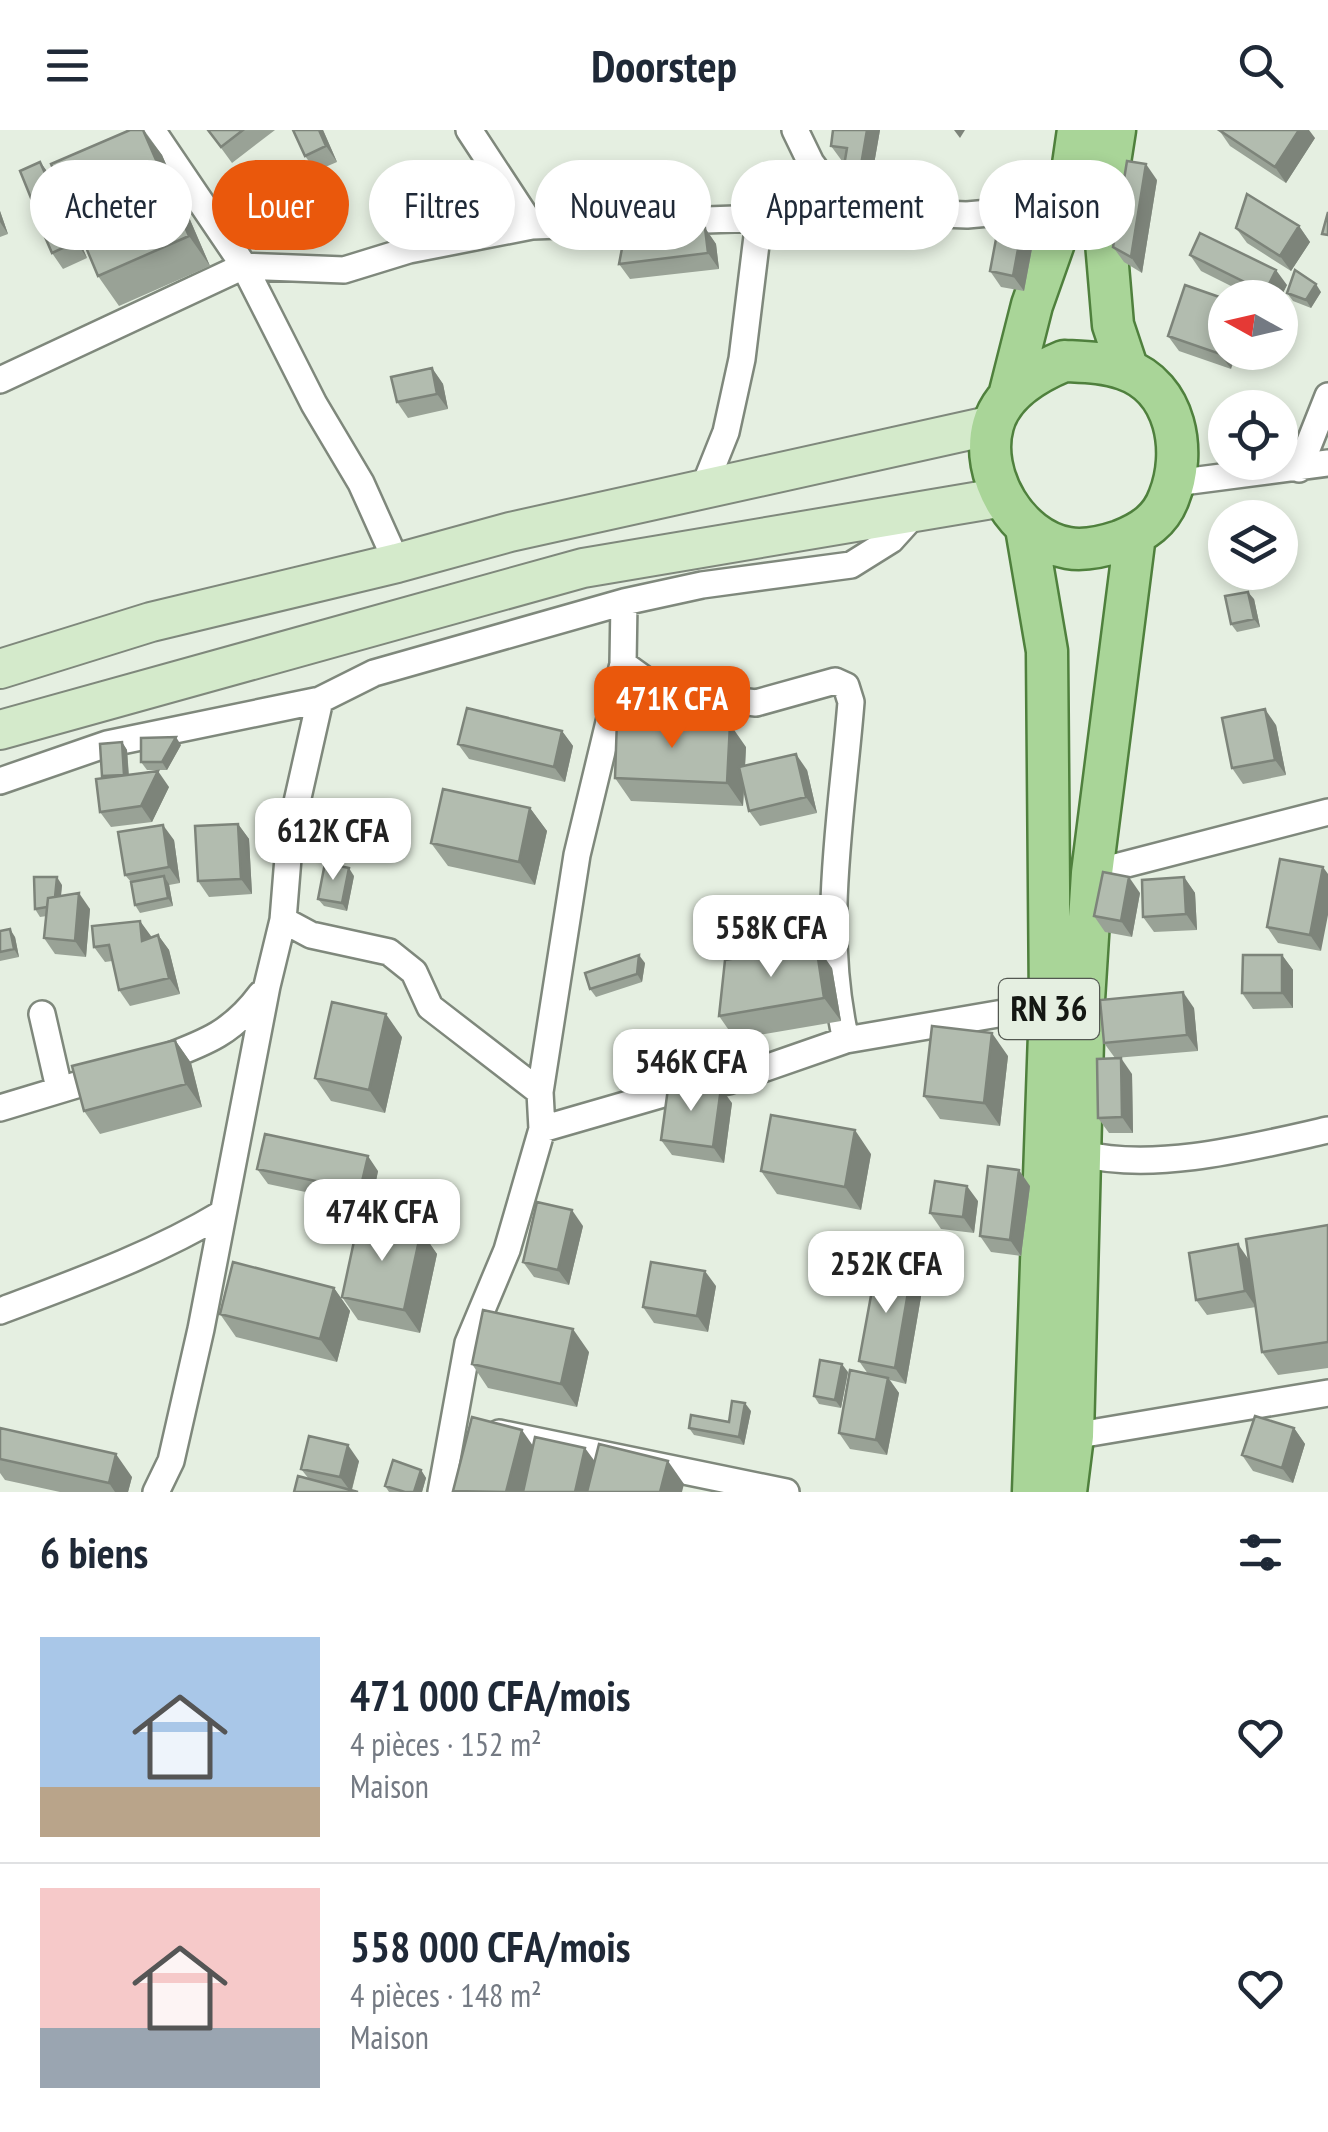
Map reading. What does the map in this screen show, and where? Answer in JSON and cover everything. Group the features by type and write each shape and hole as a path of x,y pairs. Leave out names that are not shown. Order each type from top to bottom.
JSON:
{"main road":[{"name":"RN 36","path":"1074,160 1078,130"},
{"path":"1115,130 1104,207 1113,326 1128,370"},
{"name":"RN 36","path":"1033,1492 1050,1005 1047,650 1015,512 994,477 1001,410 1051,250"},
{"path":"0,669 151,622 1001,410 1034,374 1064,361 1097,362 1128,370 1158,392 1172,418 1180,450 1175,483 1162,514 1135,535 1106,546 1072,549 1049,543 1015,512 919,509 583,568 0,730"},
{"name":"RN 36","path":"1066,1492 1073,1436 1084,1000 1092,873 1135,535"}],"street":[{"path":"152,130 244,266 314,404 361,483 397,563"},
{"path":"469,130 532,226"},
{"path":"796,130 811,160"},
{"path":"0,380 244,266 344,270 425,246 532,226 731,221"},
{"path":"704,487 726,432 742,360 755,250"},
{"path":"1300,469 1328,396"},
{"path":"1175,483 1300,469 1328,462"},
{"path":"0,780 107,744 320,700 374,673 624,602 702,585 851,565 891,540 919,509"},
{"path":"441,1492 468,1343 508,1250 542,1129 540,1092 577,855 623,664 624,602"},
{"path":"623,664 648,682 698,696 756,703 835,681 846,686 851,702 834,870 833,968 846,1040"},
{"path":"156,1492 176,1442 283,920 290,833 320,700"},
{"path":"1092,873 1328,812"},
{"path":"283,920 311,934 389,952 414,972 430,1008 540,1092"},
{"path":"0,1108 136,1068 209,1041 243,1019 267,986"},
{"path":"542,1129 677,1090 728,1081 846,1040 1050,1005"},
{"path":"42,1014 59,1088"},
{"path":"1082,1154 1115,1162 1181,1158 1328,1130"},
{"path":"0,1311 110,1270 223,1213"},
{"path":"1073,1436 1328,1393"},
{"path":"455,1424 786,1492"}],"building":[{"path":"130,130 143,130 156,160 60,160"},
{"path":"208,130 243,130 221,147"},
{"path":"293,130 319,130 326,146 305,156"},
{"path":"833,130 867,130 862,160 845,160 847,148 831,146"},
{"path":"1219,130 1299,130 1275,167"},
{"path":"1135,162 1146,164 1135,232"},
{"path":"30,166 30,196 20,171"},
{"path":"1247,194 1299,226 1280,256 1236,228"},
{"path":"1328,212 1328,235 1322,234"},
{"path":"1200,233 1276,270 1271,280 1241,280 1190,255"},
{"path":"87,250 157,250 98,276"},
{"path":"622,250 708,250 708,253 619,264"},
{"path":"994,250 1018,250 1013,276 990,271"},
{"path":"1295,270 1316,284 1306,300 1298,297 1298,280 1292,280"},
{"path":"1185,285 1208,293 1208,350 1168,336"},
{"path":"432,368 437,394 397,402 391,377"},
{"path":"1248,592 1254,619 1231,624 1225,596"},
{"path":"467,708 562,731 554,767 458,744"},
{"path":"1265,709 1275,760 1232,768 1222,718"},
{"path":"617,719 730,724 727,783 615,778"},
{"path":"176,737 162,762 141,762 141,738"},
{"path":"122,742 124,775 102,776 100,744"},
{"path":"796,754 806,797 749,811 739,767"},
{"path":"158,771 141,806 100,812 96,779"},
{"path":"443,789 530,808 519,862 431,843"},
{"path":"238,824 241,879 198,881 195,826"},
{"path":"163,825 169,867 125,875 118,832"},
{"path":"1280,859 1323,867 1310,935 1267,927"},
{"path":"325,863 349,868 342,903 318,899"},
{"path":"1103,872 1129,877 1121,921 1094,916"},
{"path":"164,876 168,898 135,905 131,882"},
{"path":"34,877 57,877 55,897 48,898 47,907 35,909"},
{"path":"1184,877 1186,914 1143,917 1142,880"},
{"path":"79,893 75,941 44,938 48,898"},
{"path":"140,921 142,941 158,935 169,978 119,990 109,945 94,947 92,926"},
{"path":"10,929 14,949 0,952 0,931"},
{"path":"816,945 824,998 719,1016 725,960"},
{"path":"639,955 637,974 590,989 585,973"},
{"path":"1243,955 1282,955 1282,993 1242,993"},
{"path":"1183,992 1187,1035 1104,1043 1100,1000"},
{"path":"332,1002 386,1014 369,1090 315,1078"},
{"path":"932,1026 992,1033 984,1103 924,1096"},
{"path":"175,1040 186,1084 84,1111 72,1066"},
{"path":"1121,1058 1122,1117 1098,1118 1097,1059"},
{"path":"669,1081 721,1088 713,1147 661,1140"},
{"path":"771,1115 855,1130 845,1187 761,1171"},
{"path":"265,1134 368,1156 360,1190 257,1169"},
{"path":"988,1166 1019,1170 1010,1240 980,1236"},
{"path":"935,1181 967,1186 963,1217 930,1213"},
{"path":"537,1202 572,1210 558,1270 523,1262"},
{"path":"359,1218 421,1231 404,1310 342,1297"},
{"path":"1328,1225 1328,1342 1262,1352 1246,1239"},
{"path":"1238,1244 1245,1291 1196,1300 1189,1253"},
{"path":"233,1262 334,1288 320,1339 220,1314"},
{"path":"651,1262 705,1271 697,1316 643,1307"},
{"path":"877,1263 912,1269 895,1368 859,1361"},
{"path":"483,1310 573,1329 561,1384 472,1364"},
{"path":"820,1360 842,1364 835,1400 814,1396"},
{"path":"850,1370 888,1378 876,1440 839,1433"},
{"path":"732,1401 745,1403 739,1437 689,1428 691,1415 729,1422"},
{"path":"1255,1416 1294,1428 1282,1468 1242,1455"},
{"path":"472,1417 522,1430 506,1492 453,1491"},
{"path":"0,1428 116,1454 109,1483 0,1459"},
{"path":"309,1436 348,1445 340,1477 301,1469"},
{"path":"535,1437 585,1448 575,1492 523,1492"},
{"path":"599,1444 668,1461 660,1492 587,1492"},
{"path":"393,1460 421,1470 414,1492 385,1486"},
{"path":"298,1476 358,1492 294,1492"}]}
